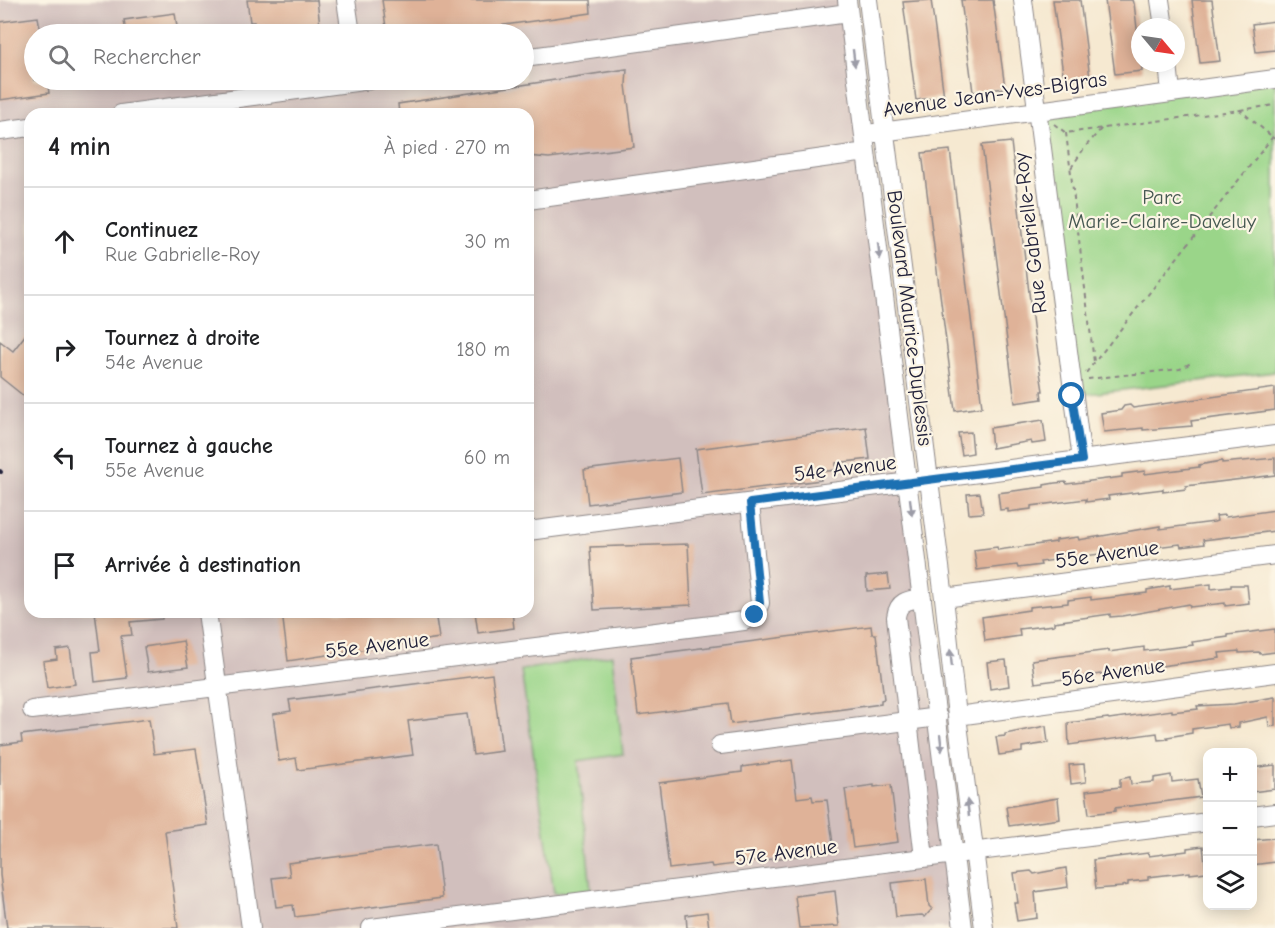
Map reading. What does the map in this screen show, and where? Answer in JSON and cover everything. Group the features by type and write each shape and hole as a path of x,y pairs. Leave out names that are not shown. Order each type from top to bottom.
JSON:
{"street":[{"path":"346,0 350,24"},
{"name":"Boulevard Maurice-Duplessis","path":"868,0 984,928"},
{"name":"Rue Gabrielle-Roy","path":"1023,0 1082,460"},
{"path":"1160,0 1163,18"},
{"path":"534,56 847,6"},
{"name":"Boulevard Maurice-Duplessis","path":"847,6 963,928"},
{"path":"1169,72 1171,93"},
{"name":"Avenue Jean-Yves-Bigras","path":"534,199 865,143 884,131 1275,79"},
{"path":"164,108 291,90"},
{"path":"0,131 24,128"},
{"name":"54e Avenue","path":"534,530 1275,435"},
{"name":"55e Avenue","path":"32,710 750,619 755,615 760,603 750,503"},
{"name":"55e Avenue","path":"944,598 1275,555"},
{"path":"922,598 906,600 897,611 924,858"},
{"path":"208,618 251,928"},
{"name":"56e Avenue","path":"957,716 1275,673"},
{"path":"720,745 938,717"},
{"path":"1257,815 1275,813"},
{"name":"57e Avenue","path":"371,928 1203,823"}],"path":[{"path":"1065,133 1275,105"},
{"path":"1191,363 1180,369 1081,380 1274,136 1240,110"},
{"path":"1038,111 1065,133 1094,363"},
{"path":"1070,170 1085,147 1102,128"}],"shaded area":[{"path":"0,0 842,0 962,928 0,928"}],"green space":[{"name":"Parc Marie-Claire-Daveluy","path":"1275,80 1275,372 1072,396 1037,111"},
{"path":"612,655 623,754 578,761 591,890 554,893 521,670"}],"building":[{"path":"247,0 317,0 320,24 254,24 250,22"},
{"path":"382,0 590,0 591,13 512,24 386,24"},
{"path":"931,0 944,97 916,100 903,2"},
{"path":"961,0 993,0 1005,88 973,92"},
{"path":"1053,0 1080,0 1090,78 1064,81"},
{"path":"1105,0 1132,0 1136,18 1131,18 1131,72 1133,72 1115,74"},
{"path":"1192,0 1212,0 1220,61 1200,63"},
{"path":"175,13 177,24 125,24 124,20"},
{"path":"38,17 39,24 24,24 24,90 49,90 49,93 0,100 0,22"},
{"path":"1275,21 1275,50 1256,52 1252,24"},
{"path":"627,69 626,85 634,147 549,158 534,157 534,108 398,108 398,104 490,90 534,90 534,83"},
{"path":"1011,142 1043,391 1041,391 1042,399 1015,403 982,145"},
{"path":"950,150 982,407 955,411 922,153"},
{"path":"24,337 24,396 0,377 0,341 13,351"},
{"path":"1275,388 1275,410 1191,421 1192,426 1104,432 1101,413 1121,410 1124,406 1130,405 1133,408"},
{"path":"1043,420 1046,442 1032,444 1031,441 992,448 990,428"},
{"path":"866,427 870,459 836,463 836,470 820,472 821,480 702,495 696,449"},
{"path":"971,432 973,453 962,455 958,433"},
{"path":"678,458 682,492 588,504 584,470"},
{"path":"1275,458 1275,475 1186,486 1186,489 1163,492 1163,489 1108,496 1109,499 1086,502 1086,499 1031,506 1031,509 1008,512 1008,509 1000,510 998,493 1044,487 1044,485 1055,483 1066,482 1067,484 1122,477 1122,474 1145,471 1145,474 1199,467 1199,465 1222,461 1222,463"},
{"path":"980,493 983,513 969,514 967,494"},
{"path":"1275,510 1275,531 1203,540 1204,544 1181,547 1180,544 1122,551 1122,554 1099,557 1099,554 1040,562 1041,565 1018,568 1017,565 977,570 974,550 997,547 998,550 1078,537 1079,540 1160,526 1160,529 1214,522 1217,521 1216,516 1225,515 1226,517"},
{"path":"688,544 691,605 594,610 590,547"},
{"path":"888,574 890,589 867,591 866,576"},
{"path":"1211,584 1211,589 1247,585 1249,603 1190,607 1189,604 1122,616 1110,617 1110,614 1054,622 1054,625 1019,629 1020,636 985,641 982,617 1029,610 1029,607 1068,603 1068,600 1091,597 1091,600 1147,593 1147,590 1170,586 1170,589"},
{"path":"96,618 162,618 130,622 132,635 121,636 127,678 95,682 92,652 100,651"},
{"path":"283,618 436,618 439,638 288,661"},
{"path":"476,618 513,618 514,628 478,633"},
{"path":"871,626 872,634 876,634 884,699 881,700 881,704 731,724 728,703 638,715 631,657"},
{"path":"1275,629 1275,652 1219,653 1220,658 1035,683 1032,660 1109,650 1109,652 1144,647 1144,651 1193,645 1192,642"},
{"path":"183,641 188,667 148,672 144,647"},
{"path":"70,648 75,684 47,688 43,661 57,659 56,650"},
{"path":"1006,660 1009,686 990,689 987,662"},
{"path":"492,674 502,751 473,755 467,714 408,721 413,755 298,770 296,758 279,761 273,714 291,711 289,700"},
{"path":"1275,697 1275,726 1269,727 1268,717 1239,723 1239,727 1229,728 1228,724 1192,729 1192,733 1167,737 1168,739 1158,740 1157,733 1069,745 1068,723 1198,709 1197,706 1234,704"},
{"path":"149,719 154,754 196,749 208,825 165,831 178,928 7,928 0,875 0,745 22,742 21,735"},
{"path":"1046,726 1048,743 1022,747 1022,752 999,755 996,737"},
{"path":"792,760 797,798 812,796 813,801 827,800 834,851 712,867 711,864 669,869 659,783 742,772 742,767"},
{"path":"1084,764 1086,782 1071,784 1069,765"},
{"path":"1275,765 1275,789 1257,791 1257,767"},
{"path":"1171,775 1172,782 1198,779 1201,797 1115,808 1115,811 1089,814 1086,791 1120,787 1120,779 1130,777 1131,784 1154,782 1154,778"},
{"path":"874,785 874,787 891,785 898,842 853,848 845,789"},
{"path":"1058,798 1060,819 1009,826 1006,807"},
{"path":"1275,838 1275,862 1257,864 1257,840"},
{"path":"436,844 442,898 295,917 293,905 276,907 272,878 290,876 288,863"},
{"path":"1203,846 1203,872 1148,877 1148,880 1128,882 1128,885 1122,887 1096,889 1093,860 1148,853 1149,856 1187,851 1187,848"},
{"path":"1066,868 1068,887 1035,892 1037,918 1017,921 1014,903 1018,903 1014,873 1031,871 1034,874"},
{"path":"926,879 929,906 932,909 925,917 922,915 896,917 892,883"},
{"path":"835,891 839,926 799,928 795,896"},
{"path":"707,912 709,928 687,928 686,915"}],"route":[{"path":"755,615 760,603 750,503 1082,460 1072,396"}]}
